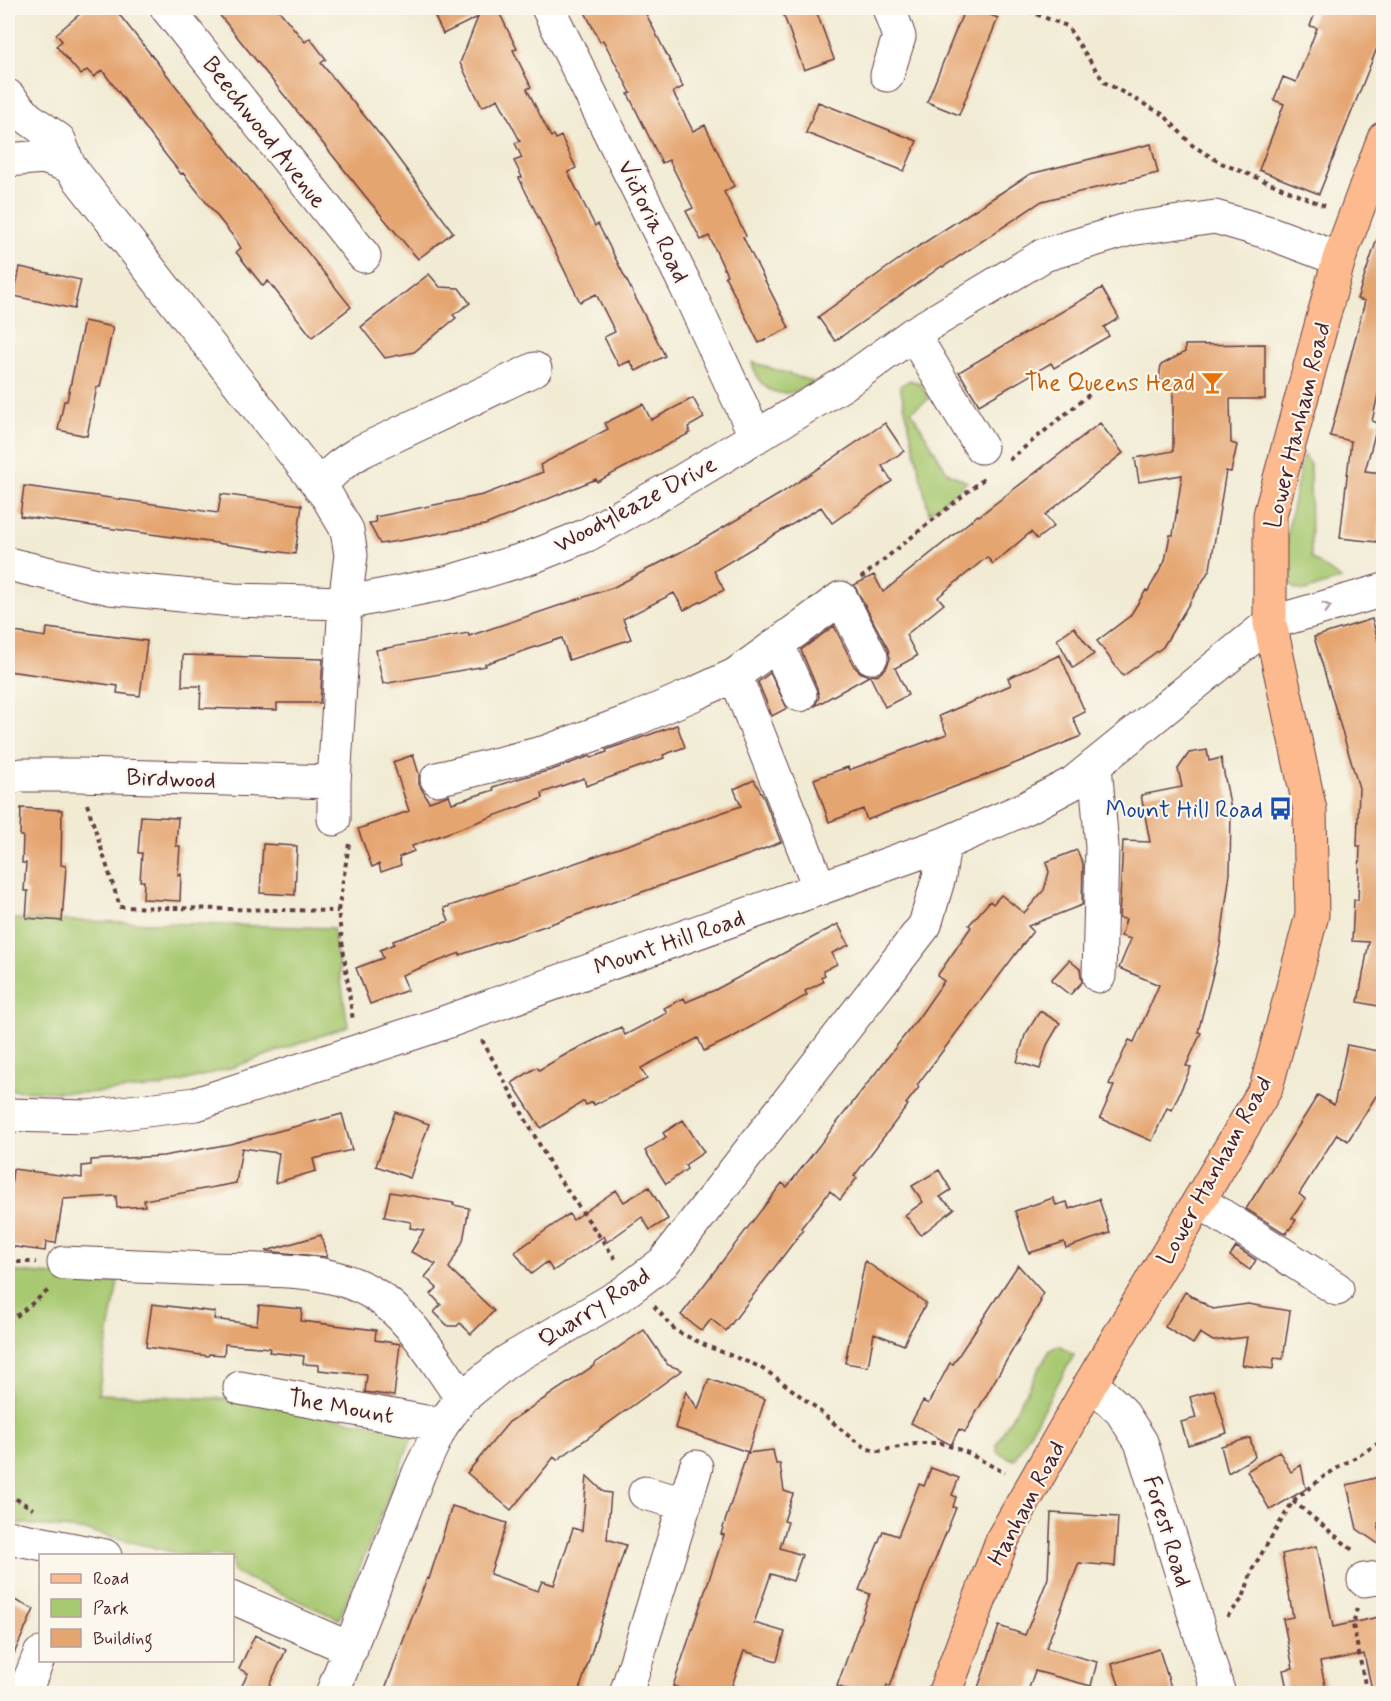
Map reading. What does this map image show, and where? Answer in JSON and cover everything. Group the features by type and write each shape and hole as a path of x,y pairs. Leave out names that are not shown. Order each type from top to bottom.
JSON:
{"main road":[{"name":"Lower Hanham Road","path":"1091,1383 1266,1088 1312,915 1311,810 1270,623 1270,515 1339,259 1383,138"},
{"name":"Hanham Road","path":"944,1694 1003,1538 1091,1383"}],"street":[{"name":"Beechwood Avenue","path":"167,8 364,256"},
{"name":"Victoria Road","path":"548,8 685,284 756,437"},
{"path":"887,75 899,37 889,8"},
{"path":"8,96 28,118 58,140 69,166 320,488 346,530 351,555 345,603 334,800"},
{"path":"8,160 43,157 69,166"},
{"name":"Woodyleaze Drive","path":"8,564 110,588 233,600 345,603 446,583 532,557 587,535 668,490 842,385 914,334 1044,255 1130,229 1215,217 1270,233 1339,259"},
{"path":"914,334 993,460"},
{"path":"320,488 329,473 362,451 535,369"},
{"path":"1270,623 1383,590"},
{"path":"437,780 546,752 636,718 735,675 841,598 872,657"},
{"name":"Mount Hill Road","path":"8,1115 88,1118 196,1104 357,1052 944,844 1026,808 1073,783 1270,623"},
{"path":"777,644 800,695"},
{"path":"735,675 819,889"},
{"path":"1095,765 1102,847 1099,976"},
{"name":"Birdwood","path":"8,777 78,775 334,800"},
{"name":"Quarry Road","path":"332,1694 419,1473 442,1425 462,1398 506,1362 622,1294 663,1263 925,926 939,877 944,844"},
{"path":"1199,1201 1337,1289"},
{"path":"64,1263 292,1272 336,1277 352,1282 395,1310 416,1334 462,1398"},
{"name":"Forest Road","path":"1091,1383 1121,1411 1141,1442 1218,1694"},
{"name":"The Mount","path":"240,1388 442,1425"},
{"path":"626,1694 696,1467"},
{"path":"645,1492 685,1504"},
{"path":"8,1537 90,1554"},
{"path":"234,1598 351,1649"},
{"path":"24,1694 39,1656"}],"path":[{"path":"1020,8 1067,26 1104,82 1164,115 1192,145 1221,163 1354,218"},
{"path":"841,598 993,460 1090,394"},
{"path":"78,775 120,907 338,910"},
{"path":"334,800 351,826 338,910 357,1052"},
{"path":"468,1012 555,1173 634,1285 676,1331 758,1366 815,1407 850,1438 868,1449 879,1451 920,1443 941,1443 966,1452 1031,1487"},
{"path":"8,1320 14,1318 55,1284 64,1263"},
{"path":"1201,1638 1230,1614 1243,1598 1253,1568 1293,1502 1326,1475 1383,1440"},
{"path":"1293,1502 1356,1552 1374,1579 1353,1625 1367,1694"}],"green space":[{"path":"752,362 814,382 794,392 776,392 761,383"},
{"path":"910,380 920,384 929,399 911,411 947,472 967,482 929,513 900,386"},
{"path":"1303,455 1310,464 1311,558 1341,579 1305,591 1295,589 1289,582 1284,561"},
{"path":"8,919 333,928 348,1026 234,1067 162,1087 86,1093 8,1090"},
{"path":"8,1271 118,1281 98,1394 230,1399 414,1432 339,1619 234,1572 234,1554 180,1554 88,1531 8,1522"},
{"path":"1059,1345 1074,1355 1014,1460 997,1452 997,1443 1050,1350"}],"building":[{"path":"87,8 114,8 351,307 312,337 268,281 263,286 236,252 241,248 236,240 165,154 102,70 94,77 87,70 81,75 56,46 62,41 56,34"},
{"path":"214,8 277,8 305,42 310,38 326,59 321,63 385,141 453,232 418,259"},
{"path":"431,8 497,8 517,49 513,50 531,87 527,89 551,137 554,135 556,139 561,136 576,168 568,172 595,226 598,224 665,356 636,371 630,361 619,366 604,337 615,332 596,294 580,302 519,178 522,177 514,161 522,158 515,143 520,141 498,99 482,107 460,63 478,17 443,34"},
{"path":"583,8 643,8 683,87 673,92 693,131 705,125 734,186 724,192 746,236 743,237 789,328 759,343 725,276 727,275 709,236 701,240 686,211 693,208 669,160 662,163 628,94 631,93 603,40 600,42"},
{"path":"781,8 815,8 834,59 804,70"},
{"path":"965,8 973,8 998,18 959,115 927,102"},
{"path":"1317,8 1383,8 1383,33 1319,194 1259,170 1284,104 1274,100 1283,77 1296,82 1317,28 1310,26"},
{"path":"818,102 917,141 904,171 806,133"},
{"path":"1151,144 1158,173 1042,201 942,266 835,341 818,317 905,255 1030,174"},
{"path":"1379,233 1383,233 1383,373 1372,421 1378,423 1365,471 1383,473 1383,523 1380,523 1377,542 1340,538 1351,441 1330,436 1365,301 1357,299"},
{"path":"20,267 81,280 74,309 14,296"},
{"path":"429,274 440,287 459,288 470,303 453,315 456,318 414,352 385,358 361,327"},
{"path":"1102,288 1119,318 1104,327 1109,336 1054,368 1051,363 979,405 959,372"},
{"path":"84,321 113,327 87,436 58,430 64,401 67,401"},
{"path":"1265,344 1265,399 1230,399 1231,443 1237,445 1231,472 1226,471 1210,569 1163,647 1123,676 1097,641 1130,616 1165,561 1170,535 1173,535 1182,475 1139,482 1135,458 1173,451 1173,392 1159,379 1161,365 1185,352 1185,345"},
{"path":"693,398 704,418 688,427 690,433 597,482 596,479 485,525 410,539 380,544 369,523 376,522 375,517 483,495 543,472 540,465 608,429 605,423 643,404 651,420"},
{"path":"885,423 904,451 882,466 892,481 832,523 821,507 714,571 724,590 684,610 674,593 623,619 631,639 569,660 562,638 485,664 486,666 383,684 376,650 468,633 469,636 614,587 692,546 780,494"},
{"path":"1100,423 1123,453 1045,515 1054,526 1037,539 1031,532 993,564 987,557 938,597 944,604 906,635 917,656 895,668 908,695 885,707 870,676 879,674 886,668 890,659 888,649 854,585 874,575 883,592 978,515"},
{"path":"24,486 218,513 221,494 302,505 295,554 20,516"},
{"path":"1372,619 1383,657 1383,1007 1358,1002 1369,942 1352,941 1354,900 1358,900 1359,788 1314,637"},
{"path":"834,626 854,666 869,676 815,706 819,697 817,688 801,650"},
{"path":"1074,627 1094,654 1073,668 1057,639"},
{"path":"47,628 147,641 140,696 117,693 118,686 8,671 8,631 46,637"},
{"path":"183,655 323,659 320,703 277,703 277,710 200,708 201,686 182,686"},
{"path":"1060,655 1085,712 1073,718 1081,736 867,820 863,809 829,822 814,779 848,767 849,770 947,734 939,716 1011,685 1008,678"},
{"path":"770,673 787,708 772,716 758,682"},
{"path":"677,725 685,747 663,755 664,758 586,786 584,778 542,793 543,798 412,846 414,851 399,857 401,865 381,872 379,864 372,867 358,829 409,811 393,762 413,755 419,774 419,784 429,802 449,795 452,803 494,790 493,787 590,756 591,758 607,752 606,750"},
{"path":"1207,750 1209,761 1221,758 1231,809 1230,873 1220,946 1198,1032 1201,1033 1186,1066 1191,1067 1172,1110 1167,1108 1152,1141 1100,1118 1114,1086 1109,1084 1129,1040 1134,1042 1159,985 1119,968 1131,939 1121,936 1126,919 1119,918 1123,841 1150,842 1141,795 1182,787 1178,769 1189,753"},
{"path":"754,780 763,796 781,842 402,975 408,990 370,1004 356,968 383,958 380,950 394,944 393,941 449,921 444,908 741,806 734,789"},
{"path":"21,808 62,810 61,865 66,866 62,921 26,918 28,891 24,891 26,863 22,863"},
{"path":"141,816 178,818 176,846 180,846 178,875 181,874 180,901 143,899 144,881 140,881 142,853 138,853"},
{"path":"263,844 297,846 295,895 260,893"},
{"path":"1077,850 1083,864 1082,905 1028,926 1033,931 917,1085 919,1087 906,1104 908,1105 854,1176 857,1178 840,1200 830,1191 726,1331 711,1319 702,1331 681,1315 782,1183 787,1187 919,1017 944,981 937,976 971,927 969,925 990,901 993,904 1001,895 1024,913 1044,890 1049,872 1046,862"},
{"path":"838,924 849,945 832,953 837,964 823,971 825,975 821,977 823,982 805,991 807,995 704,1051 698,1038 641,1068 647,1079 594,1105 593,1102 586,1105 584,1101 541,1128 512,1083 537,1067 539,1070 621,1027 625,1035 667,1013 664,1008 684,998 686,1002 715,990"},
{"path":"1069,960 1080,969 1082,982 1070,995 1051,980"},
{"path":"1040,1011 1060,1023 1047,1045 1040,1069 1017,1062 1025,1035"},
{"path":"1347,1045 1383,1052 1383,1097 1376,1096 1348,1141 1337,1134 1299,1194 1305,1199 1292,1218 1296,1220 1286,1234 1246,1209 1318,1095 1334,1105"},
{"path":"395,1112 429,1124 410,1178 376,1166"},
{"path":"342,1114 352,1150 313,1159 316,1171 275,1183 279,1153 242,1148 236,1183 144,1200 145,1206 117,1208 116,1196 63,1199 56,1243 46,1242 45,1251 8,1246 8,1186 11,1187 13,1169 82,1178 82,1166 91,1165 91,1160 163,1156 230,1144"},
{"path":"683,1120 704,1152 685,1165 687,1169 666,1184 645,1151 666,1137 663,1133"},
{"path":"939,1170 951,1190 940,1197 954,1209 921,1235 905,1215 923,1202 912,1186"},
{"path":"649,1187 668,1219 650,1230 642,1217 607,1242 604,1236 553,1271 547,1262 531,1274 515,1252 569,1214 573,1220 616,1190 624,1202"},
{"path":"390,1192 454,1203 453,1205 469,1208 463,1241 449,1268 494,1311 471,1334 460,1323 457,1326 448,1326 434,1312 441,1305 431,1294 437,1288 425,1277 436,1264 411,1252 424,1230 410,1228 411,1222 384,1217"},
{"path":"1053,1198 1056,1205 1067,1202 1069,1209 1099,1199 1110,1233 1066,1248 1064,1242 1029,1253 1015,1211"},
{"path":"321,1235 327,1257 266,1251"},
{"path":"1236,1247 1256,1260 1250,1270 1230,1256"},
{"path":"865,1261 926,1303 904,1345 874,1333 868,1367 845,1363"},
{"path":"1018,1265 1043,1293 1039,1300 1041,1301 965,1432 959,1429 951,1445 911,1423 923,1401 928,1404 950,1363 953,1364"},
{"path":"1185,1292 1213,1309 1248,1304 1290,1311 1283,1359 1274,1358 1273,1369 1242,1365 1247,1337 1213,1341 1200,1333 1193,1344 1165,1327"},
{"path":"152,1304 215,1312 214,1319 257,1325 259,1305 302,1309 301,1321 376,1330 375,1340 400,1344 394,1396 365,1392 367,1375 319,1370 319,1365 303,1364 304,1356 269,1352 270,1348 225,1344 224,1355 209,1354 208,1356 146,1347"},
{"path":"644,1330 668,1365 682,1370 557,1460 554,1457 511,1510 467,1473 509,1422"},
{"path":"709,1379 765,1399 748,1452 675,1428 686,1391 698,1409"},
{"path":"1214,1390 1227,1433 1188,1445 1181,1422 1196,1418 1190,1397"},
{"path":"1250,1438 1255,1457 1228,1473 1221,1446"},
{"path":"773,1450 776,1464 780,1464 784,1491 793,1494 784,1521 788,1522 780,1548 802,1555 793,1581 771,1574 754,1623 785,1632 777,1661 744,1651 729,1694 696,1694 673,1686 724,1535 721,1534 747,1453"},
{"path":"1279,1451 1291,1472 1301,1465 1306,1489 1270,1510 1247,1471"},
{"path":"931,1468 959,1478 952,1495 956,1497 953,1507 956,1508 923,1590 890,1687 887,1685 885,1694 858,1694 837,1686 870,1594 859,1590 883,1531 898,1536 919,1484 924,1486"},
{"path":"587,1476 604,1492 611,1493 607,1539 626,1545 578,1694 383,1694 427,1578 429,1579 452,1506 507,1523 490,1574 538,1591 542,1581 554,1585 573,1528 582,1531"},
{"path":"1383,1476 1383,1515 1380,1516 1381,1522 1378,1523 1383,1547 1357,1529 1347,1485"},
{"path":"1051,1513 1118,1517 1115,1566 1079,1563 1046,1648 1097,1662 1091,1686 1035,1671 1027,1694 994,1694 978,1688 999,1626 1025,1635 1048,1578"},
{"path":"1317,1546 1333,1627 1383,1616 1383,1694 1373,1694 1364,1654 1320,1662 1327,1694 1288,1694 1283,1670 1293,1668 1283,1619 1293,1617 1282,1554"},
{"path":"8,1597 34,1609 8,1667"},
{"path":"255,1635 286,1650 265,1694 238,1694 248,1673 239,1669"},
{"path":"1159,1649 1173,1694 1122,1694 1112,1664"}],"place":[{"name":"The Queens Head","path":"1213,382"},
{"name":"Mount Hill Road","path":"1281,809"}]}
